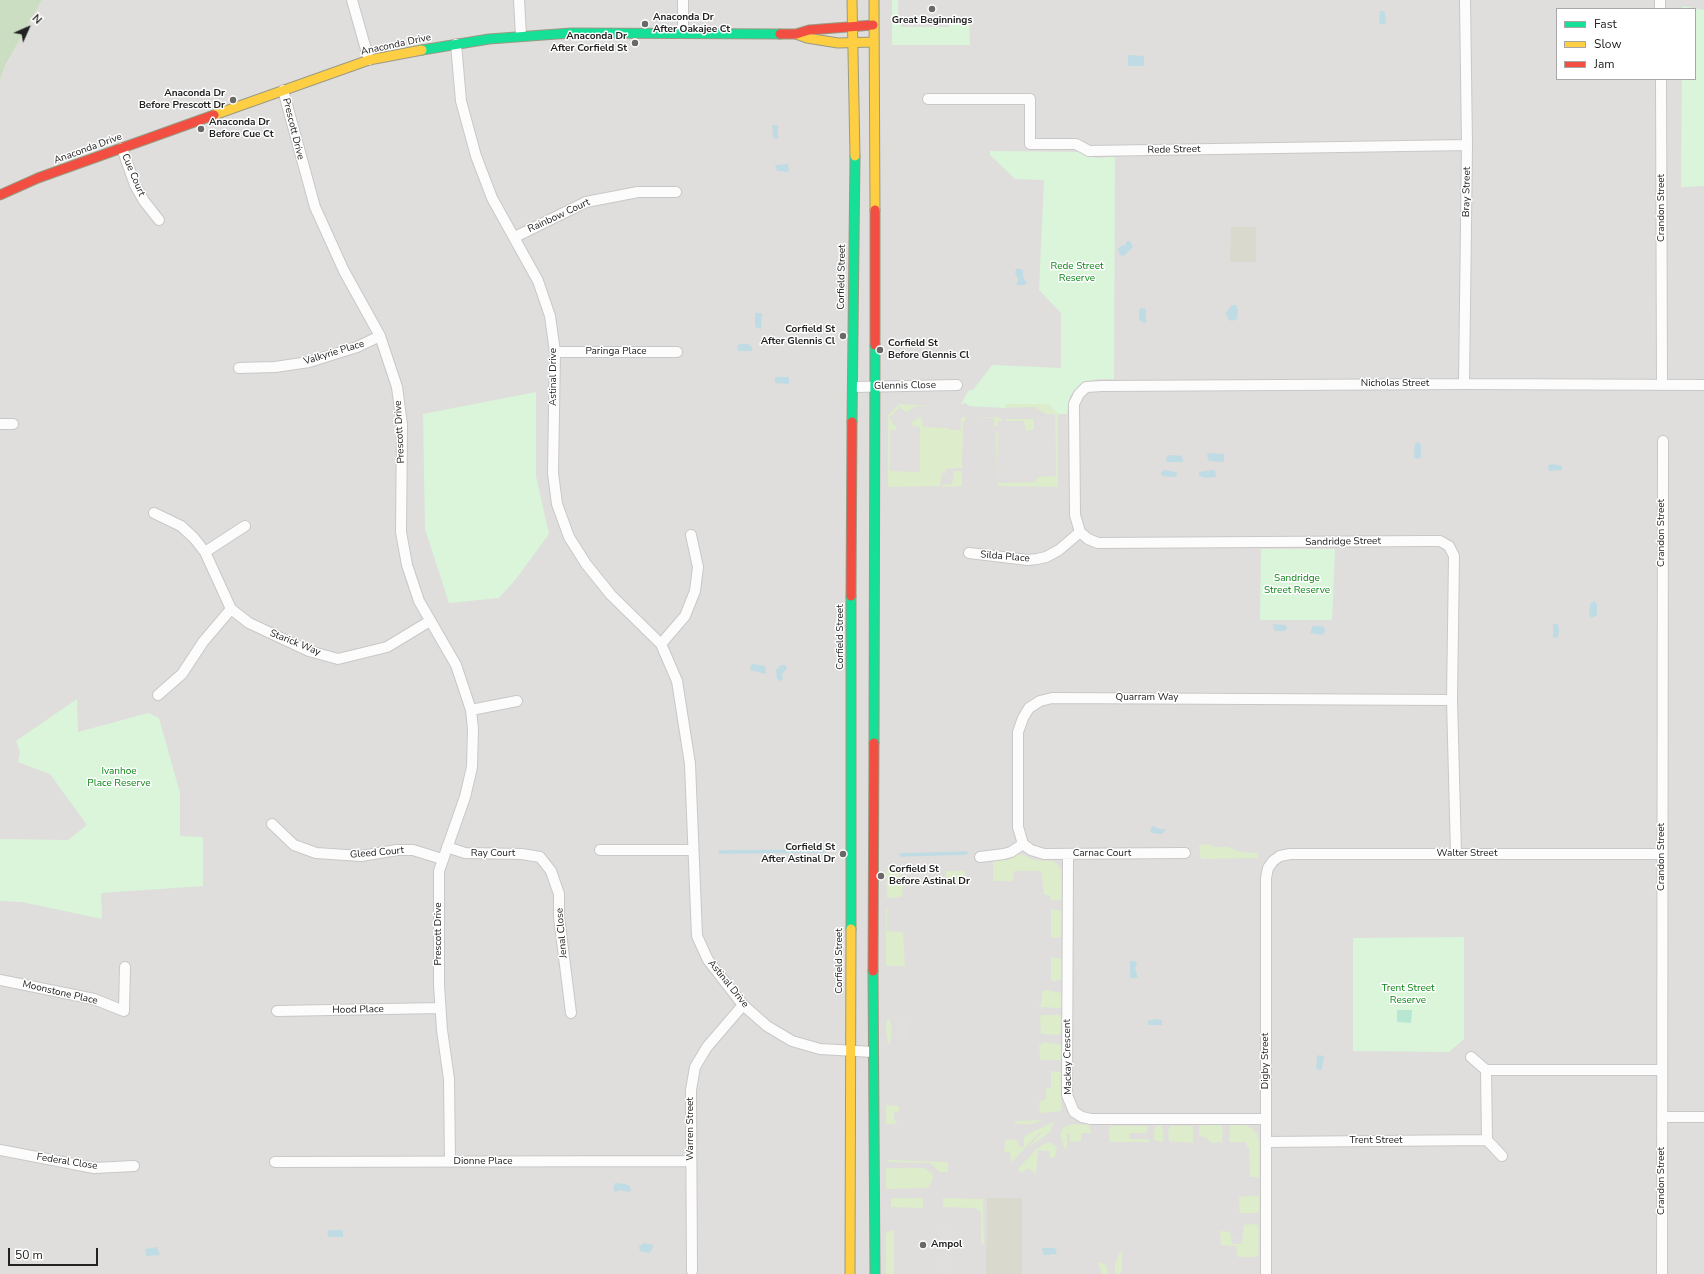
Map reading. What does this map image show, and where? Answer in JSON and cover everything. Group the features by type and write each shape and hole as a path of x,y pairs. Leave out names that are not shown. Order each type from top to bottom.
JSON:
{"main road":[{"name":"Corfield Street","path":"850,1274 854,42 852,0"},
{"path":"874,0 875,387 873,1052 875,1274"},
{"name":"Anaconda Drive","path":"0,195 38,178 369,60 456,44 521,36 571,33 796,34 809,30 873,25"},
{"name":"Anaconda Drive","path":"796,34 807,38 838,43 874,42"}],"street":[{"path":"352,0 369,60"},
{"path":"519,0 521,36"},
{"path":"683,0 683,33"},
{"name":"Bray Street","path":"1464,384 1467,145 1465,0"},
{"name":"Astinal Drive","path":"456,44 461,101 476,156 492,198 515,237 538,281 550,316 556,352 553,473 557,504 569,537 586,564 611,595 661,644 677,681 690,764 692,850 697,936 708,960 743,1005 767,1026 792,1041 820,1049 851,1052 873,1052"},
{"name":"Crandon Street","path":"1661,80 1662,385"},
{"name":"Prescott Drive","path":"283,90 315,207 344,271 380,336 397,387 402,425 401,532 407,565 419,601 456,665 471,710 473,729 472,767 465,797 442,858 439,885 440,1008 450,1087 450,1162"},
{"name":"Rede Street","path":"928,99 1030,99 1030,144 1076,144 1089,152 1467,145"},
{"name":"Cue Court","path":"122,148 135,185 144,201 159,220"},
{"name":"Rainbow Court","path":"515,237 586,202 638,192 676,192"},
{"name":"Valkyrie Place","path":"239,368 275,367 309,362 357,347 380,336"},
{"name":"Paringa Place","path":"556,352 677,352"},
{"name":"Nicholas Street","path":"1080,532 1076,523 1075,515 1074,404 1079,394 1086,387 1464,384 1704,385"},
{"name":"Glennis Close","path":"853,387 957,385"},
{"path":"0,424 13,424"},
{"name":"Crandon Street","path":"1662,441 1662,1274"},
{"name":"Starick Way","path":"154,513 180,526 194,538 205,552 231,609 249,623 309,651 338,659 387,646 430,621"},
{"path":"205,552 245,526"},
{"name":"Silda Place","path":"969,553 1028,560 1037,559 1046,557 1059,550 1080,532"},
{"name":"Sandridge Street","path":"1080,532 1093,541 1108,544 1428,541 1445,543 1449,546 1454,556 1452,700 1456,853"},
{"path":"661,644 685,616 695,591 698,568 691,535"},
{"path":"158,695 182,674 202,642 231,609"},
{"name":"Quarram Way","path":"1022,844 1018,827 1018,732 1023,718 1029,708 1040,701 1052,698 1452,700"},
{"path":"471,710 517,701"},
{"name":"Gleed Court","path":"272,824 294,845 316,853 361,856 397,850 413,850 442,858"},
{"path":"980,857 1011,852 1022,844"},
{"name":"Carnac Court","path":"1022,844 1031,850 1044,854 1185,853"},
{"name":"Ray Court","path":"446,847 474,854 522,854 540,857"},
{"path":"600,850 692,850"},
{"name":"Mackay Crescent","path":"1068,854 1067,1095 1074,1112 1082,1117 1092,1119 1266,1119"},
{"name":"Walter Street","path":"1273,861 1280,856 1290,854 1662,854"},
{"name":"Jenal Close","path":"540,857 551,871 559,894 559,917 570,1013"},
{"name":"Digby Street","path":"1266,1274 1266,878 1268,868 1273,861"},
{"name":"Moonstone Place","path":"0,980 94,999 124,1011 125,967"},
{"name":"Warren Street","path":"692,1271 691,1090 695,1067 707,1047 743,1005"},
{"name":"Hood Place","path":"277,1011 440,1008"},
{"path":"1472,1057 1486,1070 1662,1070"},
{"path":"1486,1070 1486,1140 1502,1156"},
{"path":"1662,1117 1704,1117"},
{"name":"Trent Street","path":"1266,1142 1486,1140"},
{"name":"Federal Close","path":"0,1150 94,1168 134,1166"},
{"name":"Dionne Place","path":"275,1162 691,1161"},
{"name":"Digby Street","path":"1262,1274 1265,1263"}],"shaded area":[{"path":"42,0 1704,0 1704,1274 0,1274 0,81 5,66"},
{"path":"1231,227 1256,227 1256,262 1230,262"},
{"path":"960,406 961,429 951,430 950,426 923,426 923,419 920,416 910,422 911,427 919,427 919,471 890,471 890,431 897,431 898,428 890,418 900,407 906,414 915,408"},
{"path":"1047,414 1055,414 1054,476 1036,476 1035,481 998,481 998,422 1023,422 1025,432 1035,432 1036,419"},
{"path":"907,1022 907,1039 897,1039 897,1023"},
{"path":"987,1198 1022,1198 1022,1274 986,1274"},
{"path":"943,1225 951,1225 952,1274 943,1274"},
{"path":"1232,1234 1242,1234 1242,1244 1233,1244"}],"green space":[{"path":"0,0 42,0 5,66 0,81"},
{"path":"892,0 900,0 898,1 898,17 900,17 901,27 949,27 949,19 969,19 970,45 892,45"},
{"path":"1682,6 1693,8 1682,8"},
{"path":"1696,9 1704,10 1704,186 1681,187 1682,80 1696,80"},
{"name":"Rede Street Reserve","path":"990,151 1080,152 1096,158 1115,157 1114,379 1096,379 1082,384 1070,396 1067,414 1058,414 1048,404 1005,404 1005,408 969,406 966,403 961,404 969,390 973,390 992,365 1061,368 1061,313 1039,290 1044,180 1015,179 990,155"},
{"path":"536,392 536,476 549,534 516,579 499,598 449,603 425,529 423,414"},
{"path":"899,404 930,406 914,407 906,413 900,407 889,418 897,428 896,430 890,430 890,471 920,472 920,427 913,426 911,423 917,418 920,417 922,419 923,427 959,430 961,419 964,417 969,417 965,418 965,421 963,421 962,468 946,469 946,473 942,473 940,486 888,487 888,415"},
{"path":"1005,404 1048,404 1058,414 1058,487 998,486 998,483 1036,482 1037,477 1056,476 1055,414 1046,414 1034,407 1005,408"},
{"path":"972,417 997,417 1002,419 1002,421 998,421 997,427 994,426 994,418"},
{"path":"1006,419 1034,419 1034,430 1026,431 1024,421 1006,421"},
{"path":"996,432 998,432 996,473"},
{"path":"954,471 962,471 962,486 942,487 944,484 952,485"},
{"name":"Sandridge Street Reserve","path":"1261,549 1335,549 1332,620 1260,620"},
{"name":"Ivanhoe Place Reserve","path":"77,699 78,732 148,713 159,718 180,793 180,836 203,837 203,886 101,893 102,919 22,902 0,901 0,839 68,840 87,825 50,774 18,762 20,752 16,741"},
{"path":"1210,844 1214,847 1228,847 1241,852 1258,853 1258,858 1201,859 1199,845"},
{"path":"1022,854 1033,860 1053,861 1059,866 1061,871 1062,899 1051,901 1050,896 1044,894 1041,871 1014,871 1013,881 993,881 993,861 995,859 1008,860"},
{"path":"886,869 889,871 907,871 894,877 904,876 902,897 887,898"},
{"path":"946,871 965,871 965,881 946,881"},
{"path":"889,909 887,912 887,931 903,932 905,966 886,966 886,910"},
{"path":"1051,909 1062,911 1061,937 1052,938"},
{"name":"Trent Street Reserve","path":"1464,937 1464,1039 1449,1052 1353,1051 1353,938"},
{"path":"1051,957 1062,959 1062,979 1057,981 1051,981"},
{"path":"1046,990 1062,993 1062,1006 1059,1008 1038,1007 1041,1005 1042,991"},
{"path":"1397,1010 1412,1010 1411,1023 1397,1022"},
{"path":"1043,1015 1059,1015 1062,1017 1062,1031 1059,1035 1041,1034 1040,1017"},
{"path":"887,1019 890,1019 892,1030 890,1044 888,1044 886,1031"},
{"path":"1044,1042 1062,1045 1062,1060 1040,1059 1039,1045"},
{"path":"1051,1071 1061,1072 1061,1111 1040,1113 1039,1102 1046,1099 1046,1089 1051,1088"},
{"path":"886,1105 899,1106 899,1111 894,1113 894,1120 898,1124 886,1124"},
{"path":"1043,1120 1032,1124 1015,1124 1015,1121"},
{"path":"1054,1122 1050,1132 1028,1148 1041,1133 1040,1132 1011,1163 1010,1152 1005,1152 1003,1149 1005,1148 1005,1139 1017,1140 1020,1147 1024,1147 1024,1137"},
{"path":"1073,1124 1089,1125 1091,1133 1081,1133 1081,1141 1070,1142 1070,1135 1069,1133 1067,1134 1067,1149 1065,1149 1060,1134 1064,1127"},
{"path":"1161,1125 1163,1131 1163,1142 1154,1140 1156,1126"},
{"path":"1201,1125 1221,1125 1223,1131 1222,1142 1212,1143 1205,1137 1199,1136 1199,1127"},
{"path":"1230,1125 1245,1125 1253,1129 1257,1134 1259,1141 1259,1177 1250,1177 1249,1147 1247,1147 1246,1142 1229,1142"},
{"path":"1111,1126 1147,1126 1148,1131 1146,1133 1129,1133 1129,1139 1149,1139 1149,1142 1110,1142 1109,1132"},
{"path":"1171,1126 1192,1126 1193,1143 1169,1141 1168,1130"},
{"path":"1045,1143 1051,1143 1057,1147 1055,1157 1050,1158 1049,1151 1038,1150 1036,1175 1028,1168 1022,1173 1018,1169 1036,1149"},
{"path":"888,1160 948,1162 948,1172 939,1172 930,1163 888,1162"},
{"path":"886,1168 924,1168 932,1173 933,1179 928,1188 886,1189"},
{"path":"1259,1196 1258,1213 1240,1213 1239,1197"},
{"path":"891,1198 923,1198 923,1208 891,1207"},
{"path":"943,1198 983,1199 984,1244 981,1244 981,1214 979,1210 974,1208 943,1207"},
{"path":"1244,1225 1258,1225 1259,1231 1258,1255 1256,1257 1238,1257 1236,1246 1221,1245 1220,1231 1230,1232 1232,1244 1242,1244"},
{"path":"891,1230 894,1231 894,1274 886,1274 886,1233"},
{"path":"1124,1251 1122,1256 1122,1270 1120,1274 1115,1274 1115,1264 1119,1254"},
{"path":"1100,1262 1106,1265 1108,1274 1101,1274 1098,1264"}],"water":[{"path":"1380,11 1385,13 1386,24 1380,24"},
{"path":"1128,55 1144,56 1144,66 1128,66"},
{"path":"772,125 778,125 778,139 773,138"},
{"path":"775,164 788,164 789,172 777,171"},
{"path":"1127,241 1130,241 1133,247 1122,256 1118,249 1125,245"},
{"path":"1017,268 1023,270 1023,277 1027,283 1024,285 1016,285 1018,280 1015,272"},
{"path":"1232,305 1236,305 1238,310 1237,319 1232,321 1228,319 1226,313"},
{"path":"1141,308 1146,309 1146,323 1139,320 1139,310"},
{"path":"755,313 762,313 761,329 755,327"},
{"path":"740,344 748,344 752,347 752,351 738,351 737,346"},
{"path":"775,377 789,377 789,384 775,383"},
{"path":"1417,442 1421,444 1421,457 1418,459 1414,458 1415,444"},
{"path":"1208,453 1224,454 1224,462 1209,461 1207,456"},
{"path":"1167,456 1182,456 1183,462 1167,462"},
{"path":"1551,464 1562,466 1562,470 1549,471 1548,466"},
{"path":"1165,470 1177,473 1176,477 1162,476 1161,472"},
{"path":"1215,471 1216,477 1205,478 1199,476 1199,472"},
{"path":"1594,601 1597,604 1597,615 1592,618 1589,615 1590,604"},
{"path":"1273,624 1286,625 1287,629 1284,631 1276,631 1274,630"},
{"path":"1553,624 1558,624 1559,630 1558,637 1553,638"},
{"path":"1313,626 1322,626 1325,629 1325,632 1322,635 1310,633"},
{"path":"752,662 752,664 765,666 766,674 750,670"},
{"path":"781,665 785,665 787,668 782,674 783,679 780,681 777,679 776,670"},
{"path":"1152,826 1160,829 1166,829 1162,834 1152,833 1150,831"},
{"path":"1130,961 1135,961 1137,964 1135,968 1138,978 1130,978"},
{"path":"1155,1019 1162,1020 1162,1025 1148,1025 1148,1021"},
{"path":"1320,1055 1324,1057 1324,1059 1321,1070 1319,1070 1316,1069 1317,1056"},
{"path":"615,1183 630,1186 630,1192 619,1190 616,1192 613,1190"},
{"path":"329,1230 343,1230 343,1237 329,1237 327,1232"},
{"path":"643,1243 653,1245 652,1250 649,1253 640,1251 639,1247"},
{"path":"157,1247 160,1255 146,1256 145,1249"},
{"path":"1042,1248 1055,1248 1057,1254 1044,1255"}],"waterway":[{"path":"720,852 824,851"},
{"path":"901,855 966,853"}],"traffic: fast":[{"path":"422,50 489,39 571,33 780,34"},
{"path":"852,422 855,156"},
{"path":"874,743 875,345"},
{"path":"851,596 851,929"},
{"path":"873,971 875,1274"}],"traffic: slow":[{"path":"852,0 855,156"},
{"path":"874,0 875,210"},
{"path":"796,34 807,38 838,43 874,42"},
{"path":"214,115 369,60 422,50"},
{"path":"850,1274 851,929"}],"traffic: jam":[{"path":"780,34 796,34 809,30 873,25"},
{"path":"0,195 38,178 214,115"},
{"path":"875,210 875,345"},
{"path":"851,596 852,422"},
{"path":"873,971 874,743"}],"place":[{"name":"Great Beginnings","path":"932,9"},
{"name":"Anaconda Dr After Oakajee Ct","path":"645,24"},
{"name":"Anaconda Dr After Corfield St","path":"635,43"},
{"name":"Anaconda Dr Before Prescott Dr","path":"233,100"},
{"name":"Anaconda Dr Before Cue Ct","path":"201,129"},
{"name":"Corfield St After Glennis Cl","path":"843,336"},
{"name":"Corfield St Before Glennis Cl","path":"880,350"},
{"name":"Corfield St After Astinal Dr","path":"843,854"},
{"name":"Corfield St Before Astinal Dr","path":"881,876"},
{"name":"Ampol","path":"923,1245"}]}
